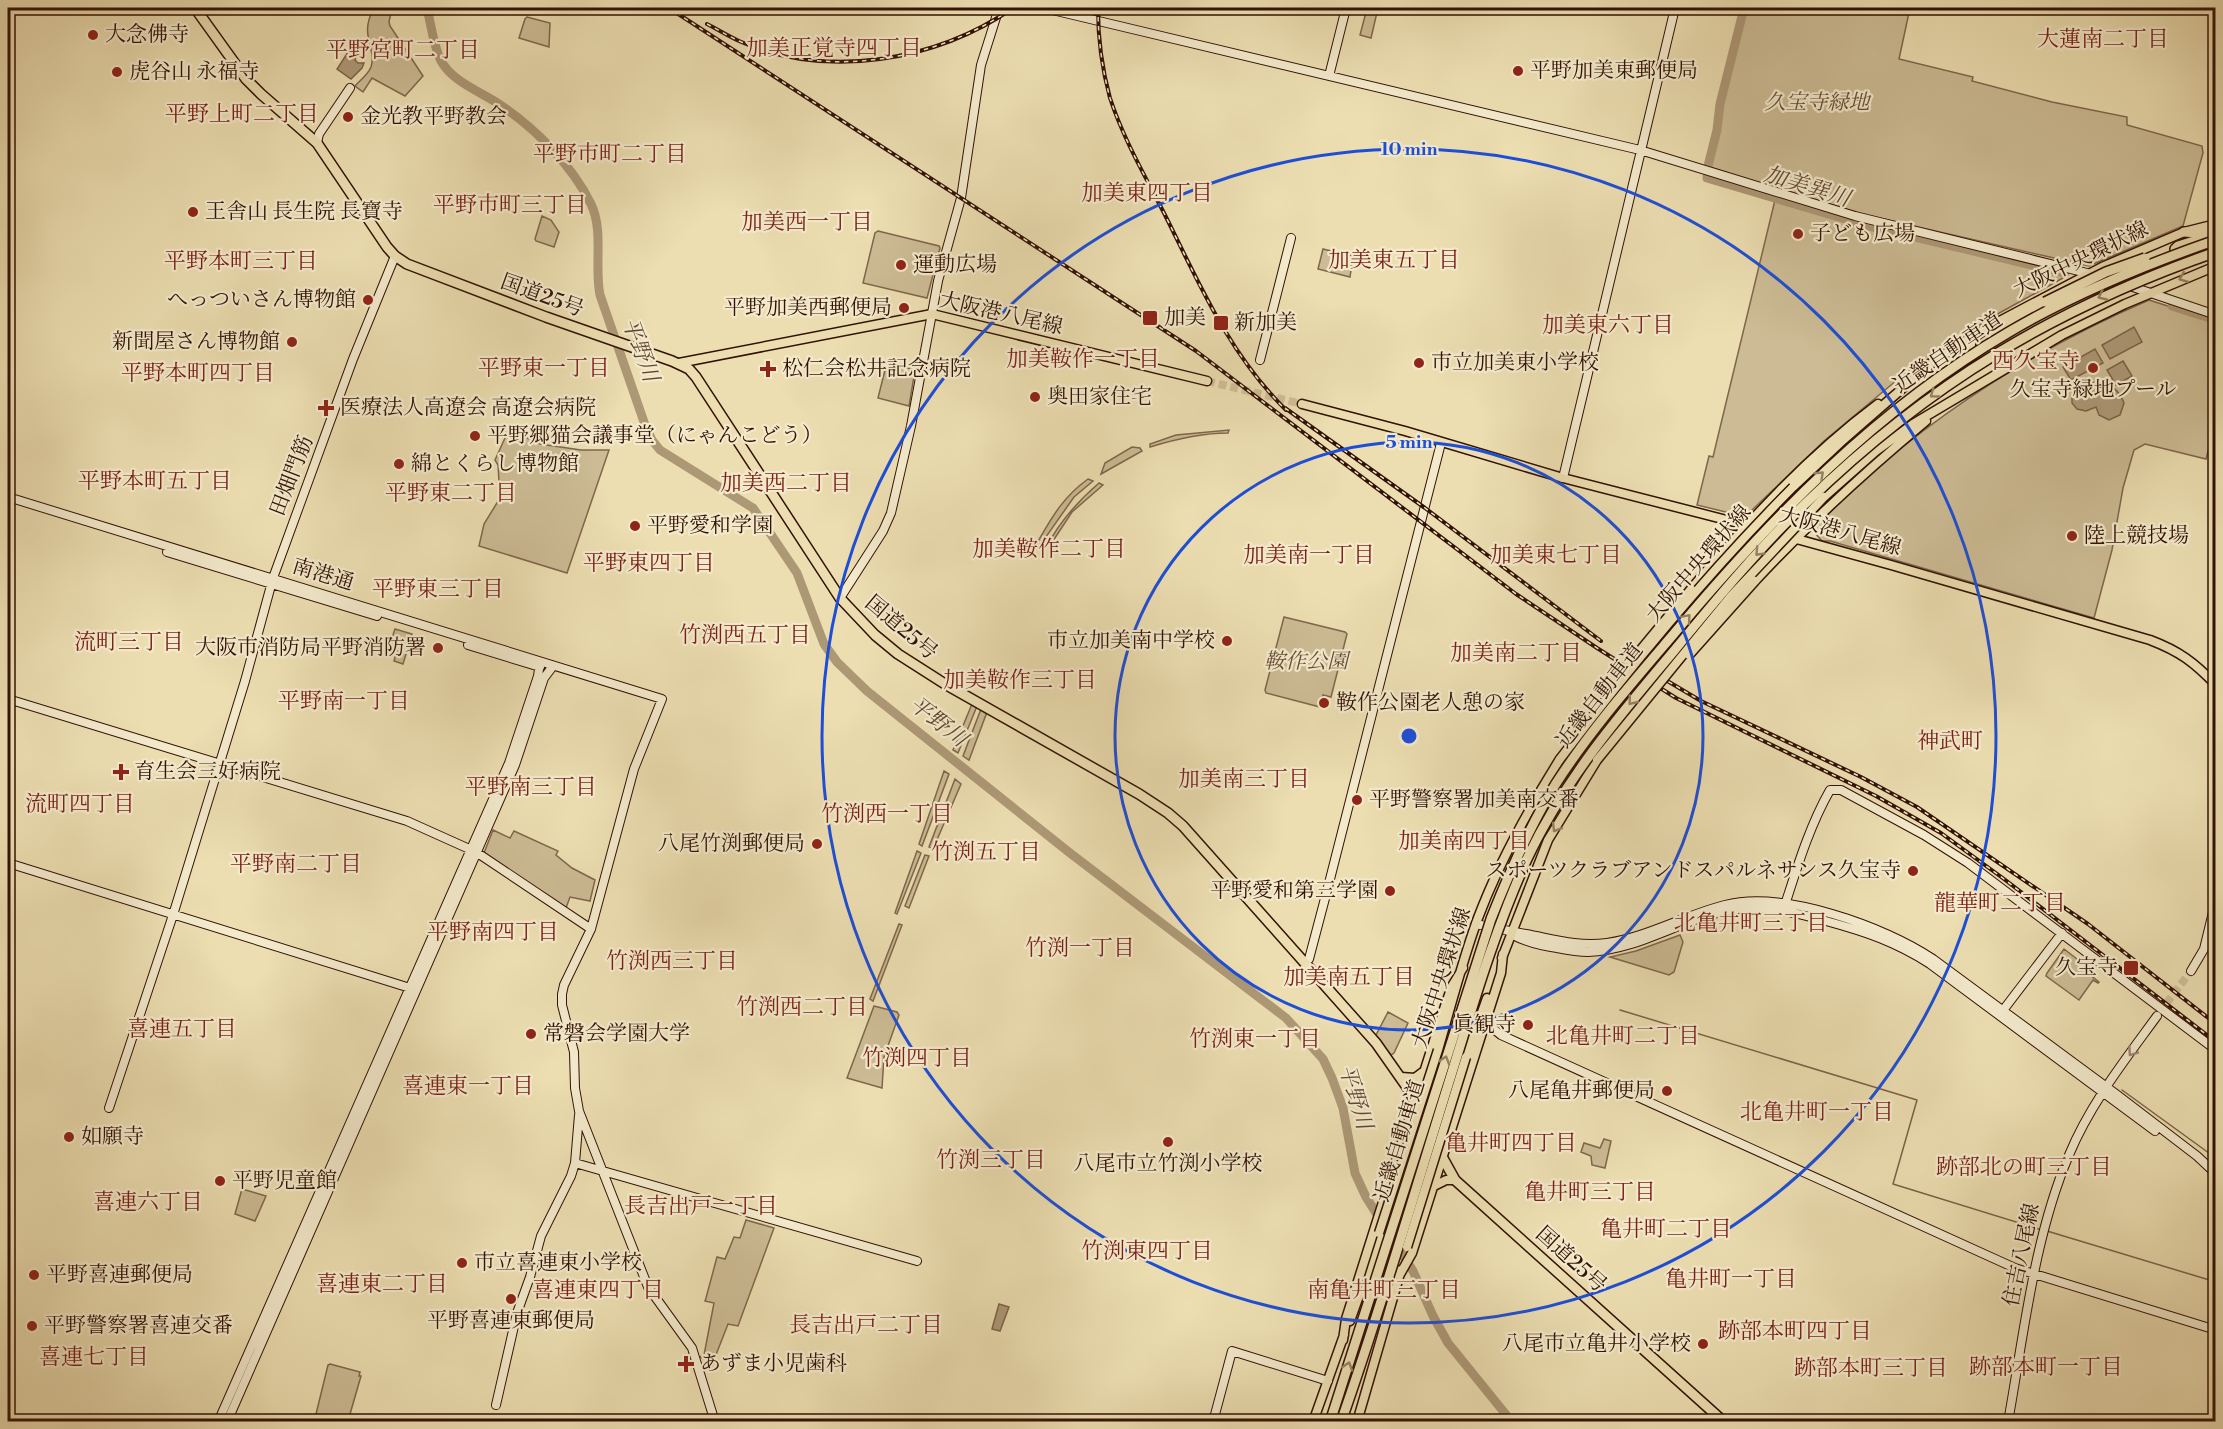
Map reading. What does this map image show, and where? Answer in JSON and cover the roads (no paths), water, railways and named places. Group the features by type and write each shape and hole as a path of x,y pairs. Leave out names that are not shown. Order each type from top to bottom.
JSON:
{"highway":[{"name":"国道25号","path":"195,8 246,79 317,143 395,256 407,264 455,283 679,363 689,369 840,598 875,635 921,670 1168,813 1216,861 1376,1043 1401,1077 1455,1180 1724,1422"},
{"path":"2184,232 2197,233 2216,226"},
{"path":"1951,369 2011,323 2045,302 2106,272 2145,258 2181,264 2175,249 2178,246 2216,234"},
{"name":"近畿自動車道","path":"1330,1422 1483,941 1519,851 1577,754 1626,690 1769,525 1889,415 1951,369 2011,331 2073,297 2142,267 2216,240"},
{"name":"近畿自動車道","path":"1341,1422 1477,992 1514,889 1529,855 1560,798 1610,727 1764,547 1824,485 1895,424 1958,378 2048,323 2114,290 2216,252"}],"main road":[{"name":"大阪中央環状線","path":"1312,1422 1355,1310 1476,924 1524,817 1560,759 1594,714 1737,544 1841,442 1935,360 1992,325 2088,273 2184,232"},
{"path":"1357,1422 1407,1247 1466,1057 1510,933 1548,840 1597,760 1731,596 1824,497 1876,451 1913,424 2062,336 2151,292 2216,266"},
{"name":"大阪港八尾線","path":"679,363 932,314 1207,381"},
{"path":"1594,714 1615,681 1691,589 1778,491 1851,424 1935,360"},
{"name":"大阪港八尾線","path":"1302,404 1400,429 1563,478 1794,538 2150,640 2185,656 2216,685"},
{"path":"1620,730 1632,723 1794,538 1891,450 1943,407"},
{"path":"1400,1276 1412,1252 1434,1186 1501,972 1503,954"},
{"path":"1342,1340 1346,1319 1414,1100 1452,986 1463,968"},
{"path":"1401,1077 1415,1078 1424,1071"},
{"path":"1400,1149 1405,1146 1413,1131 1446,1128 1453,1107 1460,1103"},
{"path":"1434,1186 1446,1180 1455,1180"}],"street":[{"path":"840,598 883,531 891,513 911,426 942,264 961,198 981,65 999,8"},
{"path":"1044,8 1640,150 1855,216 2088,273 2216,315"},
{"path":"1329,76 1346,8"},
{"path":"1563,478 1675,8"},
{"path":"317,143 319,134 350,88"},
{"path":"1260,360 1291,238"},
{"name":"田畑門筋","path":"110,1108 173,915 272,581 366,326 395,256"},
{"path":"1305,962 1309,959 1442,443"},
{"name":"南港通","path":"8,497 660,701 634,769 591,929"},
{"name":"南港通","path":"8,503 272,581"},
{"path":"227,1422 509,763 540,664"},
{"path":"218,1422 388,1046 410,988 515,765 544,678 551,668"},
{"path":"8,699 407,821 473,850 591,929 564,985 562,994 562,1005 574,1052 575,1088 579,1111 648,1287 692,1348 715,1422"},
{"path":"1784,907 1810,831 1830,790 1836,789 1854,796 1924,835 2008,892 2216,1050"},
{"path":"8,863 410,988"},
{"path":"2191,971 2204,949 2216,900"},
{"path":"1476,924 1510,933 1569,943 1604,943 1627,939 1728,904 1760,901 1866,925 1902,940 1933,959 2000,1013 2214,1170"},
{"path":"2000,1013 2062,933"},
{"name":"住吉八尾線","path":"2008,1422 2035,1273 2056,1188 2069,1153 2105,1090 2157,1016"},
{"path":"1485,1022 1501,1035 2015,1268 2216,1330"},
{"path":"496,1405 517,1313 541,1236 566,1190 575,1162 579,1111"},
{"path":"575,1162 917,1261"},
{"path":"1214,1422 1232,1351 1328,1381"}],"waterway":[{"name":"平野川","path":"427,8 436,48 446,68 459,80 513,114 539,136 574,175 591,204 597,226 600,295 652,440 660,450 753,508 797,573 824,644 837,662 867,691 1070,853 1286,1018 1323,1059 1343,1108 1355,1173 1366,1197 1413,1271 1448,1343 1512,1422"},
{"name":"加美巽川","path":"1744,8 1720,104 1707,178 1869,226 2065,273"},
{"name":"加美巽川","path":"2172,306 2216,320"},
{"path":"1620,1010 1917,1100 1893,1184 2042,1230"},
{"path":"2122,1090 2213,1156"},
{"path":"2047,1231 2216,1282"}],"tunnel":[{"path":"1207,381 1302,404"},
{"path":"2159,1013 2191,971"}],"railway":[{"path":"669,8 1196,351 1516,594 1597,648 1676,698 1876,796 1941,833 2216,1042"},
{"path":"707,24 739,41 773,53 808,60 844,62 880,59 916,52 950,41 983,26 1013,8"},
{"path":"1098,8 1101,53 1107,87 1115,113 1128,142 1217,317 1248,365 1286,410"},
{"path":"1285,408 1425,508 1601,641"},
{"path":"1622,654 1701,701 1861,777 1917,807 2088,924 2216,1024"}],"place":[{"name":"大念佛寺","path":"93,35"},
{"name":"平野加美東郵便局","path":"1518,71"},
{"name":"虎谷山 永福寺","path":"117,72"},
{"name":"金光教平野教会","path":"348,117"},
{"name":"王舎山 長生院 長寶寺","path":"193,212"},
{"name":"子ども広場","path":"1798,234"},
{"name":"運動広場","path":"901,265"},
{"name":"へっついさん博物館","path":"368,300"},
{"name":"平野加美西郵便局","path":"904,308"},
{"name":"加美","path":"1150,318"},
{"name":"新加美","path":"1221,323"},
{"name":"新聞屋さん博物館","path":"292,342"},
{"name":"市立加美東小学校","path":"1419,363"},
{"name":"久宝寺緑地プール","path":"2093,368"},
{"name":"松仁会松井記念病院","path":"768,369"},
{"name":"奥田家住宅","path":"1035,397"},
{"name":"医療法人高遼会 高遼会病院","path":"326,408"},
{"name":"平野郷猫会議事堂（にゃんこどう）","path":"475,436"},
{"name":"綿とくらし博物館","path":"399,464"},
{"name":"平野愛和学園","path":"635,526"},
{"name":"陸上競技場","path":"2072,536"},
{"name":"市立加美南中学校","path":"1227,641"},
{"name":"大阪市消防局平野消防署","path":"438,648"},
{"name":"鞍作公園老人憩の家","path":"1324,703"},
{"name":"育生会三好病院","path":"121,772"},
{"name":"平野警察署加美南交番","path":"1357,800"},
{"name":"八尾竹渕郵便局","path":"817,844"},
{"name":"スポーツクラブアンドスパルネサンス久宝寺","path":"1913,871"},
{"name":"平野愛和第三学園","path":"1390,891"},
{"name":"久宝寺","path":"2131,968"},
{"name":"眞観寺","path":"1528,1025"},
{"name":"常磐会学園大学","path":"531,1034"},
{"name":"八尾亀井郵便局","path":"1667,1091"},
{"name":"如願寺","path":"69,1137"},
{"name":"八尾市立竹渕小学校","path":"1168,1142"},
{"name":"平野児童館","path":"220,1181"},
{"name":"市立喜連東小学校","path":"462,1263"},
{"name":"平野喜連郵便局","path":"34,1275"},
{"name":"平野喜連東郵便局","path":"511,1299"},
{"name":"平野警察署喜連交番","path":"32,1326"},
{"name":"八尾市立亀井小学校","path":"1703,1344"},
{"name":"あずま小児歯科","path":"686,1364"}],"district":[{"name":"大蓮南二丁目","path":"2103,39"},
{"name":"加美正覚寺四丁目","path":"834,48"},
{"name":"平野宮町二丁目","path":"403,50"},
{"name":"平野上町二丁目","path":"242,114"},
{"name":"平野市町二丁目","path":"610,154"},
{"name":"加美東四丁目","path":"1147,193"},
{"name":"平野市町三丁目","path":"510,205"},
{"name":"加美西一丁目","path":"807,222"},
{"name":"加美東五丁目","path":"1394,260"},
{"name":"平野本町三丁目","path":"241,261"},
{"name":"加美東六丁目","path":"1608,325"},
{"name":"加美鞍作一丁目","path":"1083,359"},
{"name":"西久宝寺","path":"2036,361"},
{"name":"平野東一丁目","path":"544,368"},
{"name":"平野本町四丁目","path":"198,373"},
{"name":"平野本町五丁目","path":"155,481"},
{"name":"加美西二丁目","path":"786,483"},
{"name":"平野東二丁目","path":"451,493"},
{"name":"加美鞍作二丁目","path":"1049,549"},
{"name":"加美南一丁目","path":"1309,555"},
{"name":"加美東七丁目","path":"1556,555"},
{"name":"平野東四丁目","path":"649,563"},
{"name":"平野東三丁目","path":"438,589"},
{"name":"竹渕西五丁目","path":"745,635"},
{"name":"流町三丁目","path":"129,642"},
{"name":"加美南二丁目","path":"1516,653"},
{"name":"加美鞍作三丁目","path":"1020,680"},
{"name":"平野南一丁目","path":"344,701"},
{"name":"神武町","path":"1950,741"},
{"name":"加美南三丁目","path":"1244,779"},
{"name":"平野南三丁目","path":"531,787"},
{"name":"流町四丁目","path":"80,804"},
{"name":"竹渕西一丁目","path":"887,814"},
{"name":"加美南四丁目","path":"1464,841"},
{"name":"竹渕五丁目","path":"986,852"},
{"name":"平野南二丁目","path":"296,864"},
{"name":"龍華町二丁目","path":"2000,903"},
{"name":"北亀井町三丁目","path":"1751,923"},
{"name":"平野南四丁目","path":"493,932"},
{"name":"竹渕一丁目","path":"1080,948"},
{"name":"竹渕西三丁目","path":"672,961"},
{"name":"加美南五丁目","path":"1349,977"},
{"name":"竹渕西二丁目","path":"802,1007"},
{"name":"喜連五丁目","path":"182,1029"},
{"name":"北亀井町二丁目","path":"1623,1036"},
{"name":"竹渕東一丁目","path":"1255,1039"},
{"name":"竹渕四丁目","path":"917,1058"},
{"name":"喜連東一丁目","path":"468,1086"},
{"name":"北亀井町一丁目","path":"1817,1112"},
{"name":"亀井町四丁目","path":"1511,1143"},
{"name":"竹渕三丁目","path":"991,1160"},
{"name":"跡部北の町三丁目","path":"2024,1167"},
{"name":"亀井町三丁目","path":"1590,1192"},
{"name":"喜連六丁目","path":"148,1202"},
{"name":"長吉出戸一丁目","path":"701,1206"},
{"name":"亀井町二丁目","path":"1666,1229"},
{"name":"竹渕東四丁目","path":"1147,1251"},
{"name":"亀井町一丁目","path":"1731,1279"},
{"name":"喜連東二丁目","path":"382,1284"},
{"name":"喜連東四丁目","path":"598,1290"},
{"name":"南亀井町三丁目","path":"1384,1290"},
{"name":"長吉出戸二丁目","path":"866,1325"},
{"name":"跡部本町四丁目","path":"1795,1331"},
{"name":"喜連七丁目","path":"94,1357"},
{"name":"跡部本町一丁目","path":"2046,1367"},
{"name":"跡部本町三丁目","path":"1871,1368"}],"park label":[{"name":"久宝寺緑地","path":"1817,103"},
{"name":"鞍作公園","path":"1306,662"}]}
